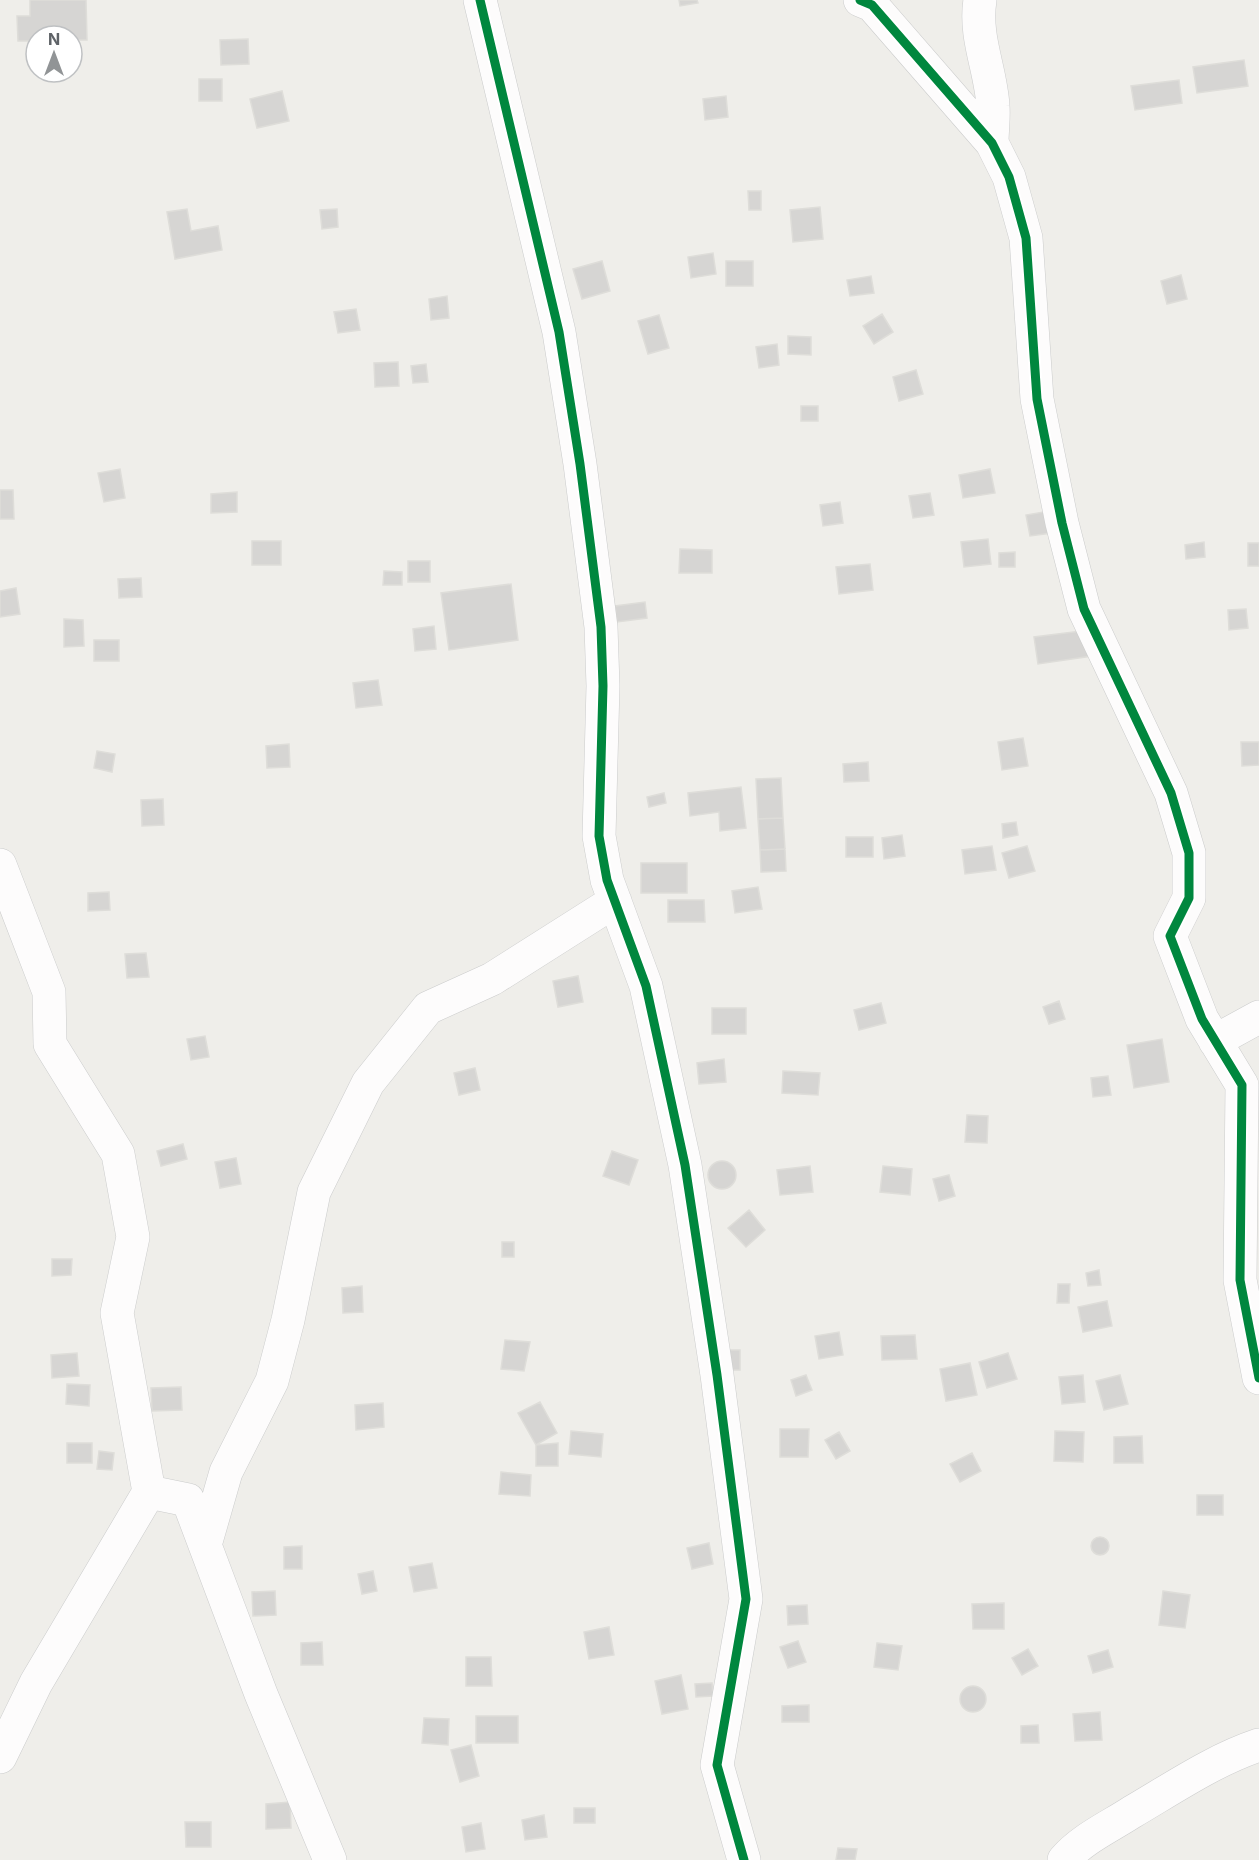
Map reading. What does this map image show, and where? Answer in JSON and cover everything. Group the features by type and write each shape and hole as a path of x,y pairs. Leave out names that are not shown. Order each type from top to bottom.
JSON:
{"street":[{"path":"480,0 559,332 580,464 601,627 603,686 599,836 607,880 646,986 685,1165 717,1375 746,1599 717,1765 744,1860"},
{"path":"860,0 872,5 992,143 1009,177 1026,238 1037,399 1062,523 1084,609 1171,793 1189,853 1189,897 1170,936 1202,1019 1242,1085 1240,1280 1259,1378"},
{"path":"980,0 978,11 983,59 993,105 992,143"},
{"path":"0,865 49,992 50,1044 118,1154 133,1237 117,1313 149,1492 36,1683 0,1757"},
{"path":"205,1545 226,1472 272,1381 288,1320 314,1192 368,1083 428,1008 492,980 615,901"},
{"path":"1215,1041 1259,1017"},
{"path":"149,1492 188,1500 261,1694 330,1860"},
{"path":"1064,1860 1089,1838 1230,1755 1259,1745"}],"building":[{"path":"30,0 86,0 87,40 84,40 84,24 24,24 24,41 18,41 17,16 30,16"},
{"path":"679,0 697,0 698,3 680,6"},
{"path":"248,39 249,64 221,65 220,40"},
{"path":"1244,60 1248,86 1197,93 1193,67"},
{"path":"199,79 222,79 222,101 199,101"},
{"path":"1179,80 1182,103 1135,110 1131,86"},
{"path":"282,91 289,121 257,128 250,99"},
{"path":"726,96 728,117 705,120 703,99"},
{"path":"748,191 761,191 761,210 749,210"},
{"path":"820,207 823,239 793,242 790,210"},
{"path":"187,209 191,231 218,226 222,250 175,259 167,212"},
{"path":"337,209 338,227 322,229 320,210"},
{"path":"713,253 716,274 691,278 688,257"},
{"path":"602,261 610,291 582,299 573,269"},
{"path":"726,261 753,261 753,286 726,286"},
{"path":"1181,275 1187,299 1167,304 1161,281"},
{"path":"871,276 874,293 850,296 847,280"},
{"path":"447,296 449,318 431,320 429,299"},
{"path":"356,309 360,330 338,333 334,312"},
{"path":"882,314 893,332 874,344 863,326"},
{"path":"659,315 669,348 648,354 638,321"},
{"path":"788,336 811,337 811,355 788,354"},
{"path":"777,344 779,365 759,368 756,347"},
{"path":"398,362 399,386 375,387 374,363"},
{"path":"426,364 428,382 413,383 411,366"},
{"path":"916,370 923,394 899,401 893,377"},
{"path":"801,406 818,406 818,421 801,421"},
{"path":"120,469 125,498 104,502 98,473"},
{"path":"990,469 995,493 963,498 959,475"},
{"path":"0,490 13,490 14,519 0,519"},
{"path":"237,492 237,512 211,513 211,494"},
{"path":"930,493 934,515 913,518 909,496"},
{"path":"840,502 843,523 823,526 820,505"},
{"path":"1055,510 1059,532 1030,536 1026,515"},
{"path":"988,539 991,564 964,567 961,542"},
{"path":"252,541 281,541 281,565 252,565"},
{"path":"1204,542 1205,557 1186,559 1185,545"},
{"path":"1248,543 1259,543 1259,566 1248,566"},
{"path":"680,549 712,550 712,573 679,573"},
{"path":"1015,552 1015,567 999,567 999,553"},
{"path":"408,561 430,561 430,582 408,582"},
{"path":"870,564 873,590 839,594 836,567"},
{"path":"384,571 402,572 402,585 383,585"},
{"path":"141,578 142,597 119,598 118,579"},
{"path":"511,584 518,640 449,650 441,593"},
{"path":"16,588 20,614 0,617 0,591"},
{"path":"645,602 647,618 617,622 615,606"},
{"path":"1246,609 1248,628 1229,630 1228,610"},
{"path":"64,619 83,620 84,646 64,647"},
{"path":"434,626 436,649 415,651 413,629"},
{"path":"1089,630 1092,656 1038,664 1034,637"},
{"path":"94,640 119,640 119,661 94,661"},
{"path":"378,680 382,705 356,708 353,683"},
{"path":"1023,738 1028,766 1002,770 998,742"},
{"path":"1241,742 1259,742 1259,765 1242,766"},
{"path":"289,744 290,767 267,768 266,746"},
{"path":"97,751 115,754 112,772 94,768"},
{"path":"868,762 869,781 844,782 843,764"},
{"path":"781,778 783,818 758,819 756,779"},
{"path":"741,787 746,828 720,831 719,812 690,816 688,793"},
{"path":"664,793 666,803 649,807 647,797"},
{"path":"163,799 164,825 142,826 141,800"},
{"path":"783,818 785,849 760,850 758,819"},
{"path":"1016,822 1018,835 1003,838 1002,824"},
{"path":"902,835 905,856 884,859 882,838"},
{"path":"846,837 873,837 873,857 846,857"},
{"path":"992,846 996,870 965,874 962,850"},
{"path":"1027,846 1035,871 1009,878 1002,853"},
{"path":"785,849 786,871 761,872 760,850"},
{"path":"641,863 687,863 687,893 641,893"},
{"path":"758,887 762,909 735,913 732,891"},
{"path":"109,892 110,910 88,911 88,893"},
{"path":"668,900 704,900 705,922 668,922"},
{"path":"146,953 149,977 127,978 125,954"},
{"path":"578,976 583,1002 558,1007 553,981"},
{"path":"1059,1001 1065,1019 1049,1024 1043,1007"},
{"path":"881,1003 886,1023 859,1030 854,1010"},
{"path":"712,1008 746,1008 746,1034 712,1034"},
{"path":"205,1036 209,1057 191,1060 187,1039"},
{"path":"1162,1039 1169,1082 1134,1088 1127,1045"},
{"path":"724,1059 726,1082 699,1084 697,1063"},
{"path":"475,1068 480,1090 459,1095 454,1073"},
{"path":"783,1071 820,1073 818,1095 782,1093"},
{"path":"1108,1076 1111,1095 1093,1097 1091,1078"},
{"path":"967,1115 988,1116 987,1143 965,1142"},
{"path":"183,1144 187,1159 161,1166 157,1151"},
{"path":"612,1151 638,1160 629,1185 603,1176"},
{"path":"236,1158 241,1184 220,1188 215,1162"},
{"path":"722,1161 732,1165 736,1175 732,1185 722,1189 712,1185 708,1175 712,1165"},
{"path":"810,1166 813,1192 780,1195 777,1170"},
{"path":"883,1166 912,1169 910,1195 880,1192"},
{"path":"949,1175 955,1196 939,1201 933,1179"},
{"path":"749,1210 765,1230 746,1247 728,1228"},
{"path":"502,1242 514,1242 514,1257 502,1257"},
{"path":"52,1259 72,1259 71,1275 52,1276"},
{"path":"1099,1270 1101,1285 1088,1286 1086,1273"},
{"path":"1058,1284 1070,1284 1069,1303 1057,1303"},
{"path":"362,1286 363,1312 343,1313 342,1288"},
{"path":"1107,1301 1112,1326 1083,1332 1078,1307"},
{"path":"839,1332 843,1355 819,1359 815,1336"},
{"path":"915,1335 917,1359 882,1360 881,1336"},
{"path":"505,1340 530,1342 524,1371 501,1369"},
{"path":"719,1350 740,1350 740,1370 719,1370"},
{"path":"77,1353 79,1376 52,1378 51,1355"},
{"path":"1008,1353 1017,1379 987,1388 979,1362"},
{"path":"970,1363 977,1395 946,1401 940,1369"},
{"path":"806,1375 812,1390 796,1396 791,1380"},
{"path":"1083,1375 1085,1402 1062,1404 1059,1377"},
{"path":"1120,1375 1128,1404 1104,1410 1096,1381"},
{"path":"67,1384 90,1385 89,1406 66,1404"},
{"path":"181,1387 182,1410 152,1411 151,1388"},
{"path":"540,1402 557,1433 536,1445 518,1413"},
{"path":"383,1403 384,1427 356,1430 355,1405"},
{"path":"780,1429 809,1429 808,1457 780,1457"},
{"path":"571,1431 603,1434 601,1457 569,1454"},
{"path":"1055,1431 1084,1432 1083,1462 1054,1461"},
{"path":"839,1432 850,1451 836,1459 825,1440"},
{"path":"1142,1436 1143,1463 1114,1463 1114,1437"},
{"path":"67,1443 92,1443 92,1463 67,1463"},
{"path":"558,1443 558,1466 536,1466 536,1445"},
{"path":"99,1451 114,1453 112,1470 97,1469"},
{"path":"972,1453 981,1471 960,1482 950,1464"},
{"path":"501,1472 531,1475 530,1496 499,1494"},
{"path":"1197,1495 1223,1495 1223,1515 1197,1515"},
{"path":"1100,1537 1106,1540 1109,1546 1106,1552 1100,1555 1094,1552 1091,1546 1094,1540"},
{"path":"709,1543 713,1564 692,1569 687,1548"},
{"path":"302,1546 302,1569 284,1569 284,1547"},
{"path":"432,1563 437,1588 414,1592 409,1567"},
{"path":"373,1571 377,1591 362,1594 358,1574"},
{"path":"275,1591 276,1615 253,1616 252,1592"},
{"path":"1163,1591 1190,1595 1185,1628 1159,1625"},
{"path":"1004,1603 1004,1629 973,1629 972,1604"},
{"path":"807,1605 808,1624 788,1625 787,1606"},
{"path":"609,1627 614,1655 589,1659 584,1632"},
{"path":"798,1641 806,1662 788,1668 780,1647"},
{"path":"322,1642 323,1665 301,1665 301,1643"},
{"path":"877,1643 902,1646 898,1670 874,1667"},
{"path":"1028,1649 1038,1666 1022,1675 1012,1658"},
{"path":"1108,1650 1113,1667 1093,1673 1088,1656"},
{"path":"466,1657 491,1657 492,1686 466,1686"},
{"path":"681,1675 688,1709 662,1714 655,1681"},
{"path":"712,1683 713,1696 696,1697 695,1684"},
{"path":"973,1686 982,1690 986,1699 982,1708 973,1712 964,1708 960,1699 964,1690"},
{"path":"809,1705 809,1722 782,1722 782,1706"},
{"path":"1100,1712 1102,1740 1075,1741 1073,1714"},
{"path":"476,1716 518,1716 518,1743 476,1743"},
{"path":"424,1718 449,1719 448,1745 422,1743"},
{"path":"1038,1725 1039,1743 1021,1743 1021,1726"},
{"path":"471,1745 479,1776 460,1782 451,1750"},
{"path":"290,1802 291,1828 266,1829 266,1804"},
{"path":"574,1808 595,1808 595,1823 574,1823"},
{"path":"544,1815 547,1837 525,1840 522,1820"},
{"path":"185,1822 211,1822 211,1847 186,1847"},
{"path":"481,1823 485,1849 466,1852 462,1827"},
{"path":"838,1848 857,1849 855,1860 836,1860"}],"cycle path":[{"path":"480,0 559,332 580,464 601,627 603,686 599,836 607,880 646,986 685,1165 717,1375 746,1599 717,1765 744,1860"},
{"path":"860,0 872,5 992,143 1009,177 1026,238 1037,399 1062,523 1084,609 1171,793 1189,853 1189,898 1170,936 1202,1019 1242,1085 1240,1280 1259,1378"}]}
